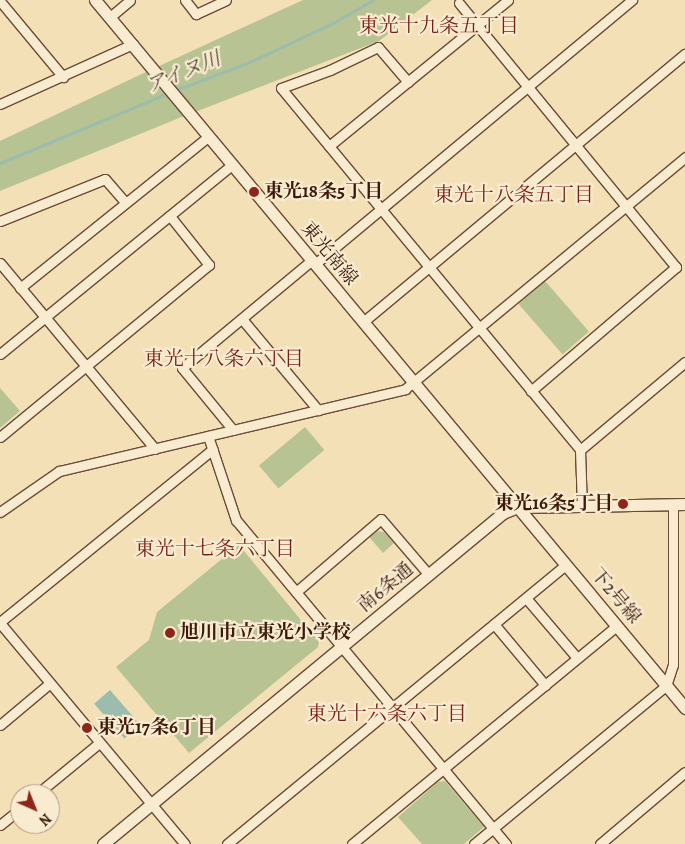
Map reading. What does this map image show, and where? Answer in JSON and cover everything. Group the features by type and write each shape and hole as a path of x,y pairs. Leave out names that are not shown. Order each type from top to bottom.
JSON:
{"street":[{"name":"東光南線","path":"95,0 518,507"},
{"path":"110,17 130,0"},
{"path":"185,0 196,14 226,0"},
{"path":"329,146 508,0"},
{"path":"232,430 182,368 380,209 632,0"},
{"path":"0,1 63,77"},
{"path":"459,2 676,267 531,391"},
{"path":"0,104 133,44"},
{"path":"408,82 378,47 330,70 281,88 580,450 582,506"},
{"path":"363,322 685,54"},
{"path":"20,288 208,136"},
{"path":"0,512 59,471 318,410 414,383 478,327 685,157"},
{"path":"0,354 232,165"},
{"path":"0,221 106,180 125,202"},
{"path":"0,437 209,265 170,216"},
{"path":"1,266 155,448"},
{"path":"242,319 318,410"},
{"path":"580,450 685,362"},
{"path":"208,436 236,520 506,844"},
{"path":"185,844 0,622 213,449"},
{"path":"474,844 666,686 673,666 672,504"},
{"name":"南6条通","path":"103,844 503,513 518,507 685,504"},
{"name":"下2号線","path":"518,507 685,708"},
{"path":"296,592 381,519 429,575"},
{"path":"228,844 566,565"},
{"path":"526,598 577,658"},
{"path":"494,624 545,685"},
{"path":"352,844 616,626"},
{"path":"0,725 50,683"},
{"path":"50,784 99,743"},
{"path":"600,844 685,772"},
{"path":"0,825 10,816"}],"green space":[{"path":"303,0 432,0 379,41 195,112 157,67"},
{"path":"146,72 184,116 0,191 0,141"},
{"path":"545,281 589,332 563,355 519,304"},
{"path":"0,388 20,411 0,428"},
{"path":"305,427 324,450 278,489 259,466"},
{"path":"377,531 384,532 394,543 383,553 369,537"},
{"path":"239,545 319,642 318,647 189,753 116,667 149,640 157,612"},
{"path":"445,781 484,827 464,844 422,844 398,817 438,782"}],"shaded area":[{"path":"110,690 140,725 124,738 94,704"}],"waterway":[{"name":"アイヌ川","path":"173,91 245,64 333,23 373,0"},
{"name":"アイヌ川","path":"0,163 168,93"}],"place":[{"name":"東光18条5丁目","path":"254,192"},
{"name":"東光16条5丁目","path":"623,504"},
{"name":"旭川市立東光小学校","path":"170,633"},
{"name":"東光17条6丁目","path":"87,728"}],"district":[{"name":"東光十九条五丁目","path":"439,25"},
{"name":"東光十八条五丁目","path":"514,194"},
{"name":"東光十八条六丁目","path":"224,358"},
{"name":"東光十七条六丁目","path":"215,548"},
{"name":"東光十六条六丁目","path":"387,713"}]}
